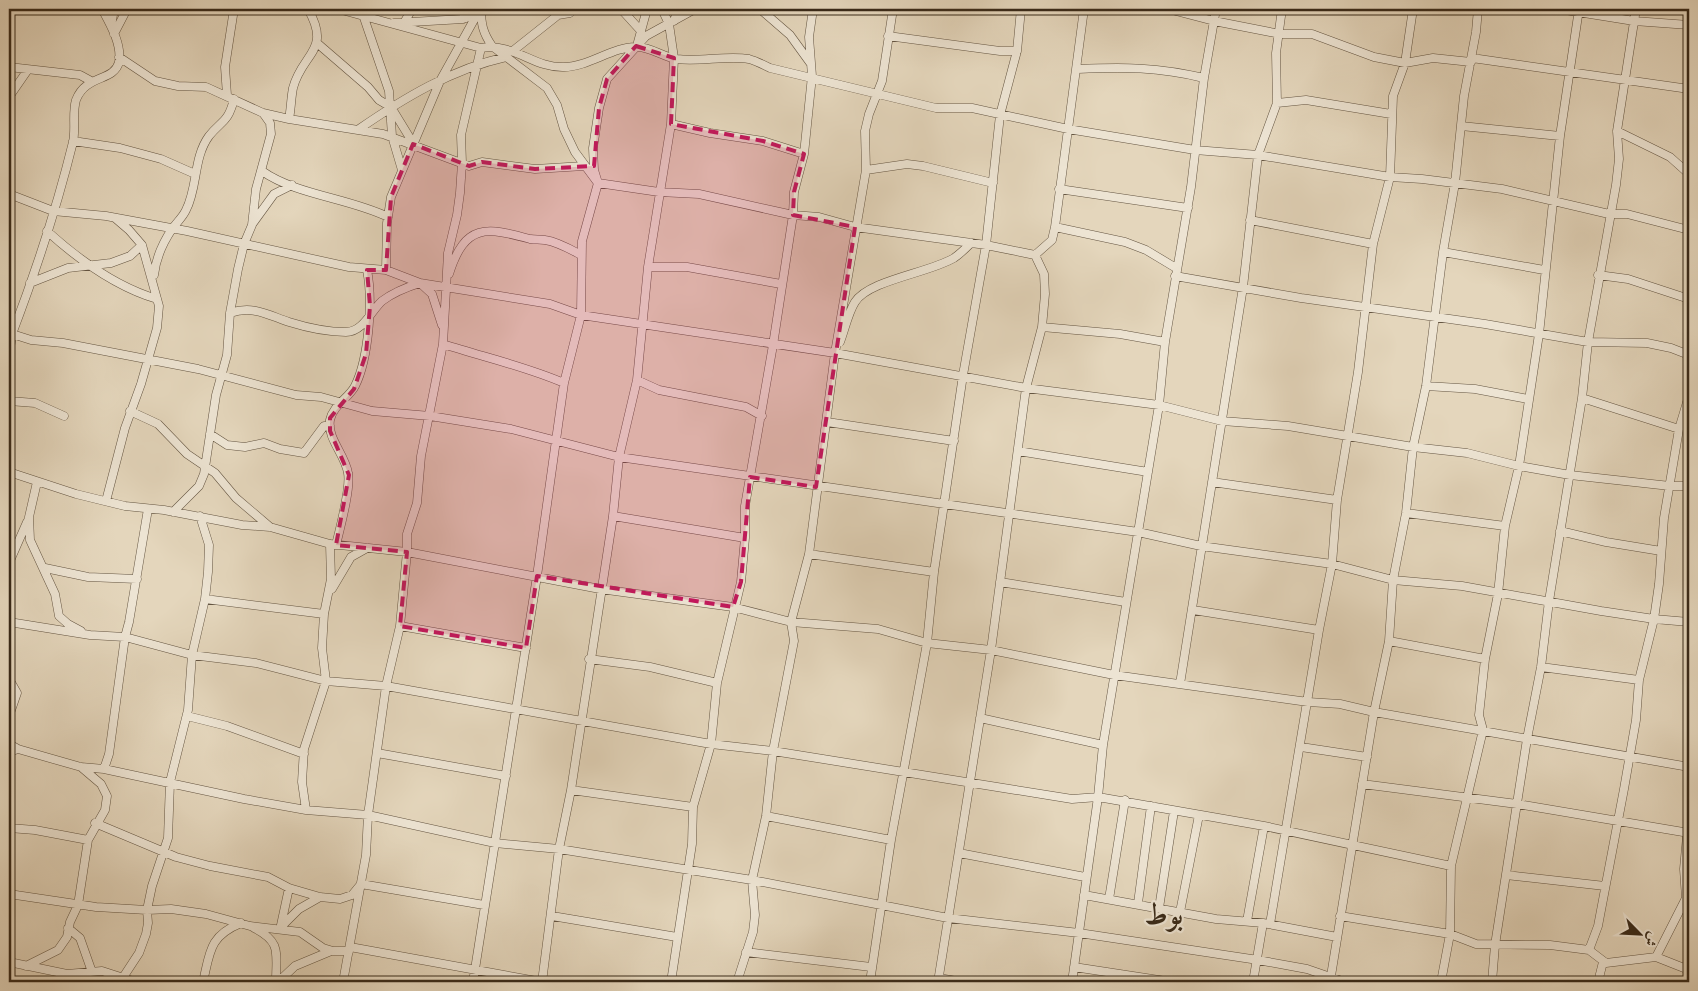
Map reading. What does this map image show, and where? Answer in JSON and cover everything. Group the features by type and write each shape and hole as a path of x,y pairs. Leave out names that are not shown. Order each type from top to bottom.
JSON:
{"street":[{"path":"9,357 11,333 47,231 73,141 76,103 82,88 91,81 114,72 120,57 111,26 102,9"},
{"path":"111,26 114,9"},
{"path":"114,34 127,9"},
{"path":"153,280 157,257 172,228 186,210 199,155 209,136 222,125 230,113 231,97 225,67 234,9"},
{"path":"289,120 293,88 317,44 317,26 308,9"},
{"path":"338,9 481,48 492,46 514,50 538,63 564,67 580,65 636,46 674,58 695,61 749,59 770,68 812,76 936,108 972,108 1068,129 1195,150 1258,155 1390,177 1502,189 1609,214 1626,214 1689,230"},
{"path":"361,9 378,56 391,107 392,136 402,170"},
{"path":"405,21 412,9"},
{"path":"460,9 466,18"},
{"path":"389,24 405,21 466,18 480,9"},
{"path":"386,270 388,217 391,197 440,81 463,43 480,9"},
{"path":"480,9 481,27 492,46 547,88 557,105 564,130 575,152 598,183 659,192 699,194 793,215 819,217 855,227 986,245 1036,255 1045,249 1052,240 1055,227 1059,189 1078,69 1084,9"},
{"path":"621,9 641,31"},
{"path":"636,46 648,9"},
{"path":"277,982 295,966 331,951 349,949 542,982 552,916 559,849 572,790 600,589 613,516 619,457 637,380 648,267 670,124 674,58 671,22 662,9"},
{"path":"671,22 678,9"},
{"path":"473,982 526,648 564,383 581,315 582,241 598,183 594,170 593,148 598,108 607,79 636,46 646,36 695,9"},
{"path":"671,982 692,844 693,807 711,744 717,683 732,629 733,607 741,582 746,538 745,506 762,416 793,215 794,192 804,154 812,76 809,37 813,9"},
{"path":"737,982 753,932 755,915 752,880 766,816 773,751 794,641 791,622 809,554 816,487 827,422 834,353 866,170 865,131 882,81 893,9"},
{"path":"870,982 891,840 927,642 934,572 963,375 986,245 1000,115 1017,51 1020,9"},
{"path":"1168,9 1214,21 1280,34 1312,34 1374,57 1405,63 1433,58 1472,60 1625,78 1689,89"},
{"path":"1072,982 1085,877 1098,796 1103,745 1148,472 1165,342 1188,208 1204,78 1216,9"},
{"path":"1180,684 1243,287 1258,155 1277,103 1276,53 1282,9"},
{"path":"1253,982 1286,831 1318,630 1332,564 1338,500 1366,307 1373,244 1390,177 1393,96 1405,63 1413,9"},
{"path":"1330,980 1374,712 1389,641 1393,580 1406,513 1413,447 1426,386 1443,252 1455,183 1466,80 1472,60 1478,9"},
{"path":"1559,9 1634,21 1689,25"},
{"path":"1492,982 1494,945 1527,739 1541,667 1549,601 1582,398 1598,275 1617,176 1617,131 1636,9"},
{"path":"760,10 790,36 811,64"},
{"path":"1441,982 1450,934 1451,866 1484,730 1479,715 1485,659 1498,594 1504,526 1519,466 1539,334 1544,270 1554,202 1560,136 1579,11"},
{"path":"514,50 558,15 570,13"},
{"path":"888,36 1000,51 1017,51"},
{"path":"317,44 368,87 379,100 391,107 413,144"},
{"path":"343,982 366,855 368,815 386,686 400,626 407,552 406,534 417,503 421,456 443,344 448,253 458,215 462,163 461,135 481,48"},
{"path":"120,57 155,81 178,86 206,87 262,113 289,120 323,126 359,129 392,136 469,166 482,162 535,169 584,166"},
{"path":"359,129 391,107 440,81 477,65 506,57"},
{"path":"10,66 27,71 80,75 91,81"},
{"path":"1078,69 1118,67 1167,69 1204,78"},
{"path":"9,97 27,71"},
{"path":"1277,103 1306,100 1391,114"},
{"path":"252,225 256,189 271,134 270,123 262,113"},
{"path":"670,124 710,133 763,141 804,154"},
{"path":"1461,126 1560,136"},
{"path":"1617,131 1670,157 1689,174"},
{"path":"73,141 120,148 160,159 195,174"},
{"path":"866,170 907,164 993,183"},
{"path":"262,171 292,185 369,208 388,217"},
{"path":"173,512 199,486 205,466 220,375 226,355 230,313 244,244 252,225 274,194 292,185"},
{"path":"1059,189 1188,208"},
{"path":"9,194 53,211 113,217 367,270 386,270 420,283 446,285 550,304 581,315 834,353 1026,388 1158,405 1222,421 1288,426 1413,447 1467,453 1519,466 1570,474 1670,486 1689,486"},
{"path":"106,501 130,411 141,384 146,359 156,328 159,306 142,245 129,230 113,217"},
{"path":"1250,220 1373,244"},
{"path":"1055,227 1126,242 1146,250 1176,272 1243,287 1588,342 1647,344 1671,348 1689,355"},
{"path":"446,285 461,245 474,234 488,230 505,231 533,240 545,239 565,246 581,255"},
{"path":"47,231 92,267 138,293 158,299"},
{"path":"834,353 855,302 866,292 877,285 906,277 955,258 971,243"},
{"path":"30,283 68,268 92,267 130,256 142,245"},
{"path":"1443,252 1544,270"},
{"path":"962,982 939,980 1000,582 1026,388 1042,327 1045,294 1044,274 1036,255"},
{"path":"648,267 687,267 781,284"},
{"path":"306,810 302,782 304,754 326,681 322,648 324,614 331,579 333,544 349,475 345,460 330,431 330,418 339,403 354,388 363,367 368,316 369,282 367,270"},
{"path":"1598,275 1628,279 1689,299"},
{"path":"230,313 252,309 268,312 289,322 348,333 361,327 382,301 400,290 420,283"},
{"path":"420,283 432,294 444,330"},
{"path":"1042,327 1120,334 1165,342"},
{"path":"11,333 31,340 63,343 220,375 296,395 321,397 372,412 430,416 511,429 619,457 750,478 1138,532 1201,546 1332,564 1393,580 1462,586 1498,594 1654,619 1689,622"},
{"path":"443,344 536,371 564,383"},
{"path":"1589,950 1598,926 1606,886 1636,720 1639,680 1654,619 1670,486 1679,429 1688,399 1689,351"},
{"path":"637,380 659,390 746,407 762,416"},
{"path":"1426,386 1476,389 1528,399"},
{"path":"1582,398 1679,429"},
{"path":"9,401 35,403 64,416"},
{"path":"130,411 158,424 187,454 225,483 236,498 270,527"},
{"path":"827,422 954,442"},
{"path":"210,434 227,445 245,446 264,443 280,449 304,453 324,426 330,426"},
{"path":"1018,452 1148,472"},
{"path":"9,472 37,482 106,501 200,516 242,525 270,527 333,544 407,552 600,589 733,607 791,622 878,629 927,642 990,650 1114,675 1308,702 1340,704 1374,712 1629,755 1689,767"},
{"path":"10,559 29,517 37,482"},
{"path":"1212,482 1338,500"},
{"path":"104,769 109,754 125,637 137,580 148,509"},
{"path":"1406,513 1504,526"},
{"path":"122,980 139,953 146,934 148,923 147,910 168,838 170,782 187,716 192,655 205,599 209,546 200,516"},
{"path":"613,516 746,538"},
{"path":"29,517 30,540 45,568 55,594 59,616 68,624 90,635"},
{"path":"1560,531 1606,542 1661,551"},
{"path":"327,598 350,557 367,548"},
{"path":"809,554 934,572"},
{"path":"45,568 88,577 137,580"},
{"path":"1000,582 1126,602"},
{"path":"205,599 324,614"},
{"path":"1193,610 1318,630"},
{"path":"9,622 90,635 125,637 192,655 256,664 326,681 386,686 711,744 773,751 969,784 1072,799 1098,796 1125,800 1174,811 1264,826 1451,866"},
{"path":"400,626 526,648"},
{"path":"1389,641 1485,659"},
{"path":"590,659 650,667 717,683"},
{"path":"1541,667 1639,680"},
{"path":"9,679 17,693 9,716"},
{"path":"187,716 227,726 304,754"},
{"path":"980,718 1103,745"},
{"path":"9,744 18,749 82,767 104,769 244,799 306,810 368,815 495,843 559,849 752,880 882,907 948,918 1079,932 1258,960 1307,969 1330,980 1354,982"},
{"path":"1300,747 1367,756"},
{"path":"9,752 18,749"},
{"path":"377,752 506,776"},
{"path":"26,966 58,950 67,937 68,928 78,905 88,840 95,823 105,810 107,796 101,784 82,767"},
{"path":"1362,784 1517,804 1688,833"},
{"path":"572,790 693,807"},
{"path":"1109,899 1125,800"},
{"path":"1138,903 1151,806"},
{"path":"1159,908 1174,811"},
{"path":"1656,957 1688,899 1684,888 1689,814"},
{"path":"1180,912 1199,815"},
{"path":"766,816 891,840"},
{"path":"95,823 116,830 137,842 163,852 210,866 268,877 289,888 320,897 340,899 352,895 361,884"},
{"path":"1247,921 1264,826"},
{"path":"9,828 35,830 88,840"},
{"path":"959,853 1085,877"},
{"path":"1506,875 1606,886"},
{"path":"361,884 484,905"},
{"path":"280,928 289,888"},
{"path":"9,894 78,905 147,910 171,909 241,923 270,936 276,949 277,982"},
{"path":"1084,895 1138,903 1216,919 1247,921 1337,937"},
{"path":"280,928 299,909 320,897"},
{"path":"552,916 677,937"},
{"path":"1340,916 1450,934 1476,944 1550,945 1589,950 1603,962 1656,957 1689,970"},
{"path":"203,982 209,954 216,938 226,929 241,923"},
{"path":"250,926 280,928 300,932 331,951"},
{"path":"68,928 80,938 92,972"},
{"path":"746,952 871,967"},
{"path":"9,962 67,974 102,971 122,980 136,982"},
{"path":"1598,982 1603,962"},
{"path":"1074,967 1172,982"},
{"path":"67,974 71,982"}],"highlighted area":[{"path":"636,46 674,58 671,124 763,141 804,154 794,192 793,215 855,227 816,487 750,477 741,582 733,607 537,576 526,648 400,626 407,552 336,545 349,475 330,431 330,418 354,389 366,354 370,306 367,270 386,270 391,197 413,144 469,166 482,162 535,169 594,166 599,108 607,79"}],"district":[{"name":"بوط","path":"1164,915"}]}
